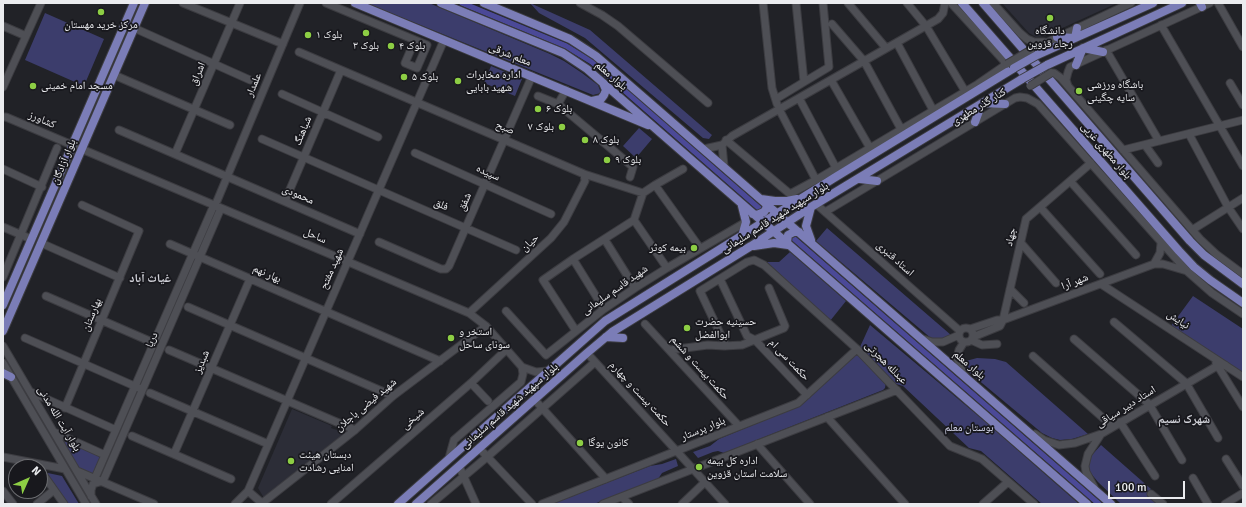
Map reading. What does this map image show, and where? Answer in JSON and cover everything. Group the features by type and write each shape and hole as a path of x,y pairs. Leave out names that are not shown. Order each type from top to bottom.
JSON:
{"main road":[{"name":"بلوار آزادگان","path":"3,304 134,3"},
{"name":"بلوار آزادگان","path":"3,331 146,3"},
{"name":"معلم شرقی","path":"355,3 655,128"},
{"name":"بلوار معلم","path":"441,3 563,53 603,83 789,245"},
{"name":"بلوار معلم","path":"484,3 570,40 596,56 1111,504"},
{"name":"بلوار مطهری غربی","path":"962,3 1179,251 1194,267 1243,303"},
{"name":"بلوار مطهری غربی","path":"983,3 1190,241 1204,255 1243,284"},
{"name":"بلوار سپهبد شهید قاسم سلیمانی","path":"398,504 605,321 778,214 804,197 832,175 1009,66 1034,52 1075,38 1153,3"},
{"name":"بلوار سپهبد شهید قاسم سلیمانی","path":"416,504 534,399 606,338 788,222 1022,79 1047,65 1182,3"},
{"path":"1057,37 1075,38 1077,28"},
{"path":"1076,64 1083,48 1104,51"},
{"path":"592,101 601,99 604,95 606,90 603,83"},
{"path":"964,95 978,84"},
{"path":"975,122 982,103 1005,104"},
{"path":"860,178 877,181"},
{"path":"753,214 757,215 764,212 766,209 764,201 787,201 804,197"},
{"path":"742,205 746,222 742,236"},
{"path":"812,243 806,226 814,206"},
{"path":"799,232 792,232 788,235 787,242 789,245 1087,504"},
{"path":"751,246 774,243 789,245"},
{"path":"606,338 623,338"},
{"path":"3,373 11,377"}],"street":[{"path":"3,87 5,77 41,3"},
{"path":"184,3 283,44"},
{"name":"اشراق","path":"176,154 240,3"},
{"name":"علمدار","path":"217,205 300,3"},
{"path":"326,3 415,40"},
{"path":"580,3 602,14 618,26 708,103"},
{"path":"764,3 772,88 779,109 816,180"},
{"path":"796,3 804,82"},
{"path":"776,99 829,67 824,3"},
{"path":"848,3 886,48"},
{"path":"724,143 790,194 816,180 832,175 836,168 933,110 964,95 926,26 907,3"},
{"path":"704,149 724,143 779,109 926,26 941,16 945,9 945,3"},
{"path":"952,3 1009,66 978,84"},
{"path":"994,3 1027,39 1034,42 1046,42"},
{"path":"1034,52 1046,42 1131,3"},
{"path":"1068,88 1066,80 1070,67 1162,25 1201,5 1210,3"},
{"path":"1218,3 1243,47"},
{"path":"362,18 366,8"},
{"path":"832,24 864,61 901,129"},
{"path":"1162,25 1243,166"},
{"path":"3,26 26,36"},
{"path":"134,28 250,80"},
{"name":"شهید مفتح","path":"235,504 248,491 444,40"},
{"path":"897,43 933,110"},
{"path":"1104,51 1159,141"},
{"name":"صبح","path":"299,52 584,174 643,193"},
{"name":"شباهنگ","path":"285,201 341,70"},
{"path":"1038,104 1028,93 1030,86 1051,73 1058,75 1192,230 1216,254 1243,274"},
{"path":"114,75 230,126"},
{"name":"شفق","path":"379,242 441,269 450,266 532,76"},
{"path":"831,80 870,148"},
{"path":"1230,83 1243,105"},
{"path":"558,104 566,90"},
{"path":"282,94 378,137"},
{"path":"538,96 558,104 633,167 630,177"},
{"path":"800,98 836,168"},
{"name":"کنار گذر مطهری","path":"825,212 1015,98 1027,98 1038,104 1187,271 1212,294 1243,314"},
{"name":"کشاورز","path":"3,117 82,149"},
{"path":"1123,150 1243,120"},
{"name":"محمودی","path":"119,130 360,234"},
{"path":"1189,134 1228,207 1243,229"},
{"name":"فلق","path":"262,140 516,250"},
{"path":"724,143 724,166"},
{"path":"1145,145 1158,163"},
{"path":"3,277 42,187 57,148"},
{"name":"ساحل","path":"82,149 469,313 486,326 522,367"},
{"name":"سپیده","path":"415,153 551,214"},
{"name":"جهاد","path":"1003,320 1026,219 1091,163"},
{"path":"3,169 42,187"},
{"path":"576,331 543,280 544,278 634,220 643,193 683,169"},
{"name":"حیان","path":"469,313 551,238 564,222 585,181 584,174"},
{"path":"1070,181 1136,255"},
{"path":"655,185 700,248"},
{"path":"1192,230 1196,226 1243,198"},
{"name":"بهارستان","path":"65,408 139,231 82,205"},
{"name":"دریا","path":"99,480 105,455 193,254 217,205"},
{"name":"دریا","path":"99,480 142,390 180,304 200,257 217,205"},
{"name":"استاد قنبری","path":"814,206 825,212 959,333"},
{"path":"1040,207 1100,274"},
{"path":"634,220 667,268"},
{"name":"شهید قاسم سلیمانی","path":"506,311 546,355 635,288 746,222"},
{"path":"3,227 32,239"},
{"path":"605,240 635,288"},
{"path":"41,243 120,278"},
{"path":"1021,243 1056,284"},
{"path":"1161,243 1160,253 1154,264 1163,264 1187,271"},
{"name":"بهار نهم","path":"170,244 440,361"},
{"path":"573,259 604,310"},
{"name":"عبدلله هجرتی","path":"726,346 700,291 747,262 754,260 759,262 857,349 950,446 982,459 1034,504"},
{"name":"شهر آرا","path":"921,338 937,343 943,342 966,328 970,329 997,320 1003,320 1154,264"},
{"name":"شبدیز","path":"174,454 250,279"},
{"name":"حکمت سی ام","path":"720,280 747,336 755,340 807,395"},
{"name":"نيايش","path":"1101,284 1243,376"},
{"path":"670,350 708,345 742,345 784,328 785,326 769,288"},
{"path":"1010,290 1024,303"},
{"path":"46,296 154,343"},
{"path":"172,301 180,304"},
{"path":"188,307 393,396"},
{"name":"شهر آرا","path":"969,340 1000,326 1003,320"},
{"path":"1114,322 1186,383 1218,438"},
{"name":"حکمت بیست و ششم","path":"645,324 739,426"},
{"name":"شهید فیضی باجلان","path":"262,503 355,430 393,396 486,326"},
{"path":"965,376 957,358 959,350 969,340 973,333 970,329"},
{"path":"959,333 960,339 969,340 982,345 997,344"},
{"path":"25,338 142,390"},
{"path":"1074,339 1149,404 1182,460"},
{"name":"بلوار آیت الله مدنی","path":"3,346 76,470 91,502"},
{"name":"شیخی","path":"331,504 471,383 506,349"},
{"path":"554,349 562,358"},
{"name":"بلوار پرستار","path":"542,504 798,403 857,349"},
{"path":"169,350 355,430"},
{"name":"حکمت بیست و چهارم","path":"587,353 725,504"},
{"path":"1033,356 1112,426"},
{"path":"1213,357 1217,366 1243,407"},
{"path":"431,504 595,362"},
{"name":"بلوار آیت الله مدنی","path":"3,364 65,469 91,502"},
{"path":"1217,366 1225,365"},
{"name":"استاد دبیر سیاقی","path":"1096,491 1086,472 1085,466 1088,454 1100,434 1149,404 1217,366"},
{"path":"449,458 454,440 521,382 523,374 522,367 536,372 547,371"},
{"path":"471,383 488,401"},
{"path":"603,504 897,390"},
{"path":"30,392 116,430"},
{"path":"150,393 268,444"},
{"path":"534,399 606,479"},
{"path":"827,417 905,504"},
{"path":"1120,422 1155,476"},
{"path":"1026,429 1044,440 1059,445 1074,443 1100,434"},
{"path":"54,432 105,455"},
{"path":"132,436 230,479"},
{"path":"757,444 810,504"},
{"path":"479,448 532,504"},
{"path":"1226,459 1243,486"},
{"path":"458,466 476,504"},
{"path":"48,467 65,469"},
{"path":"76,470 154,504"},
{"path":"1193,478 1208,504"},
{"path":"91,502 91,490 93,484 99,480"},
{"path":"48,481 64,504"},
{"path":"682,504 705,482"},
{"path":"983,504 1008,482"},
{"path":"36,504 54,490"},
{"path":"3,491 13,504"},
{"path":"248,491 262,503"},
{"path":"1225,504 1243,493"},
{"path":"1151,494 1163,504"},
{"path":"622,497 629,504"}],"shaded area":[{"name":"دانشگاه رجاء قزوین","path":"1002,3 1117,3 1045,36 1036,37 1029,33"},
{"name":"دبستان هیئت امنایی رشادت","path":"292,409 332,426 331,428 348,434 264,498 258,488"}],"green space":[{"path":"366,3 429,3 564,61 598,85 601,93 593,95"},
{"path":"530,3 590,30 712,135 709,139 703,138 585,38 539,13"},
{"path":"45,13 104,39 84,86 25,60"},
{"path":"491,66 522,79 515,96 484,83"},
{"path":"639,128 652,139 636,158 623,146"},
{"path":"827,228 951,335 951,340 932,339 816,241"},
{"path":"790,252 846,301 830,321 767,262 779,262"},
{"path":"1193,296 1243,329 1243,374 1171,326"},
{"name":"بوستان معلم","path":"870,325 988,424 1079,504 1042,504 981,451 969,448 903,386 896,384 860,347"},
{"path":"856,355 859,356 886,382 883,390 724,453 718,451 698,458 693,452 710,446 719,439 799,406"},
{"path":"977,358 995,359 1006,362 1088,434 1072,439 1060,440 1042,433 964,368 966,361"},
{"path":"54,432 105,455 95,478 77,471"},
{"path":"1101,445 1151,489 1147,494 1158,504 1121,504 1098,482 1089,471 1089,465 1091,456"},
{"path":"676,459 678,466 662,473 658,479 594,504 552,504 650,466"},
{"path":"48,473 62,476 79,504 67,504 48,479"}],"waterway":[{"path":"462,3 566,46 592,62 760,209"},
{"path":"792,237 1099,504"}],"place":[{"name":"مرکز خرید مهستان","path":"101,12"},
{"name":"دانشگاه رجاء قزوین","path":"1050,18"},
{"name":"بلوک ۳","path":"366,33"},
{"name":"بلوک ۱","path":"308,35"},
{"name":"بلوک ۴","path":"391,46"},
{"name":"بلوک ۵","path":"404,77"},
{"name":"اداره مخابرات شهید بابایی","path":"458,81"},
{"name":"مسجد امام خمینی","path":"33,86"},
{"name":"باشگاه ورزشى سايه چگينى","path":"1079,91"},
{"name":"بلوک ۶","path":"538,109"},
{"name":"بلوک ۷","path":"562,127"},
{"name":"بلوک ۸","path":"585,140"},
{"name":"بلوک ۹","path":"607,160"},
{"name":"بیمه کوثر","path":"694,248"},
{"name":"حسینیه حضرت ابوالفضل","path":"687,328"},
{"name":"استخر و سونای ساحل","path":"451,338"},
{"name":"کانون یوگا","path":"580,443"},
{"name":"دبستان هیئت امنایی رشادت","path":"291,461"},
{"name":"اداره کل بیمه سلامت استان قزوین","path":"699,467"}],"district":[{"name":"غیاث آباد","path":"150,279"},
{"name":"شهرک نسیم","path":"1184,420"}]}
